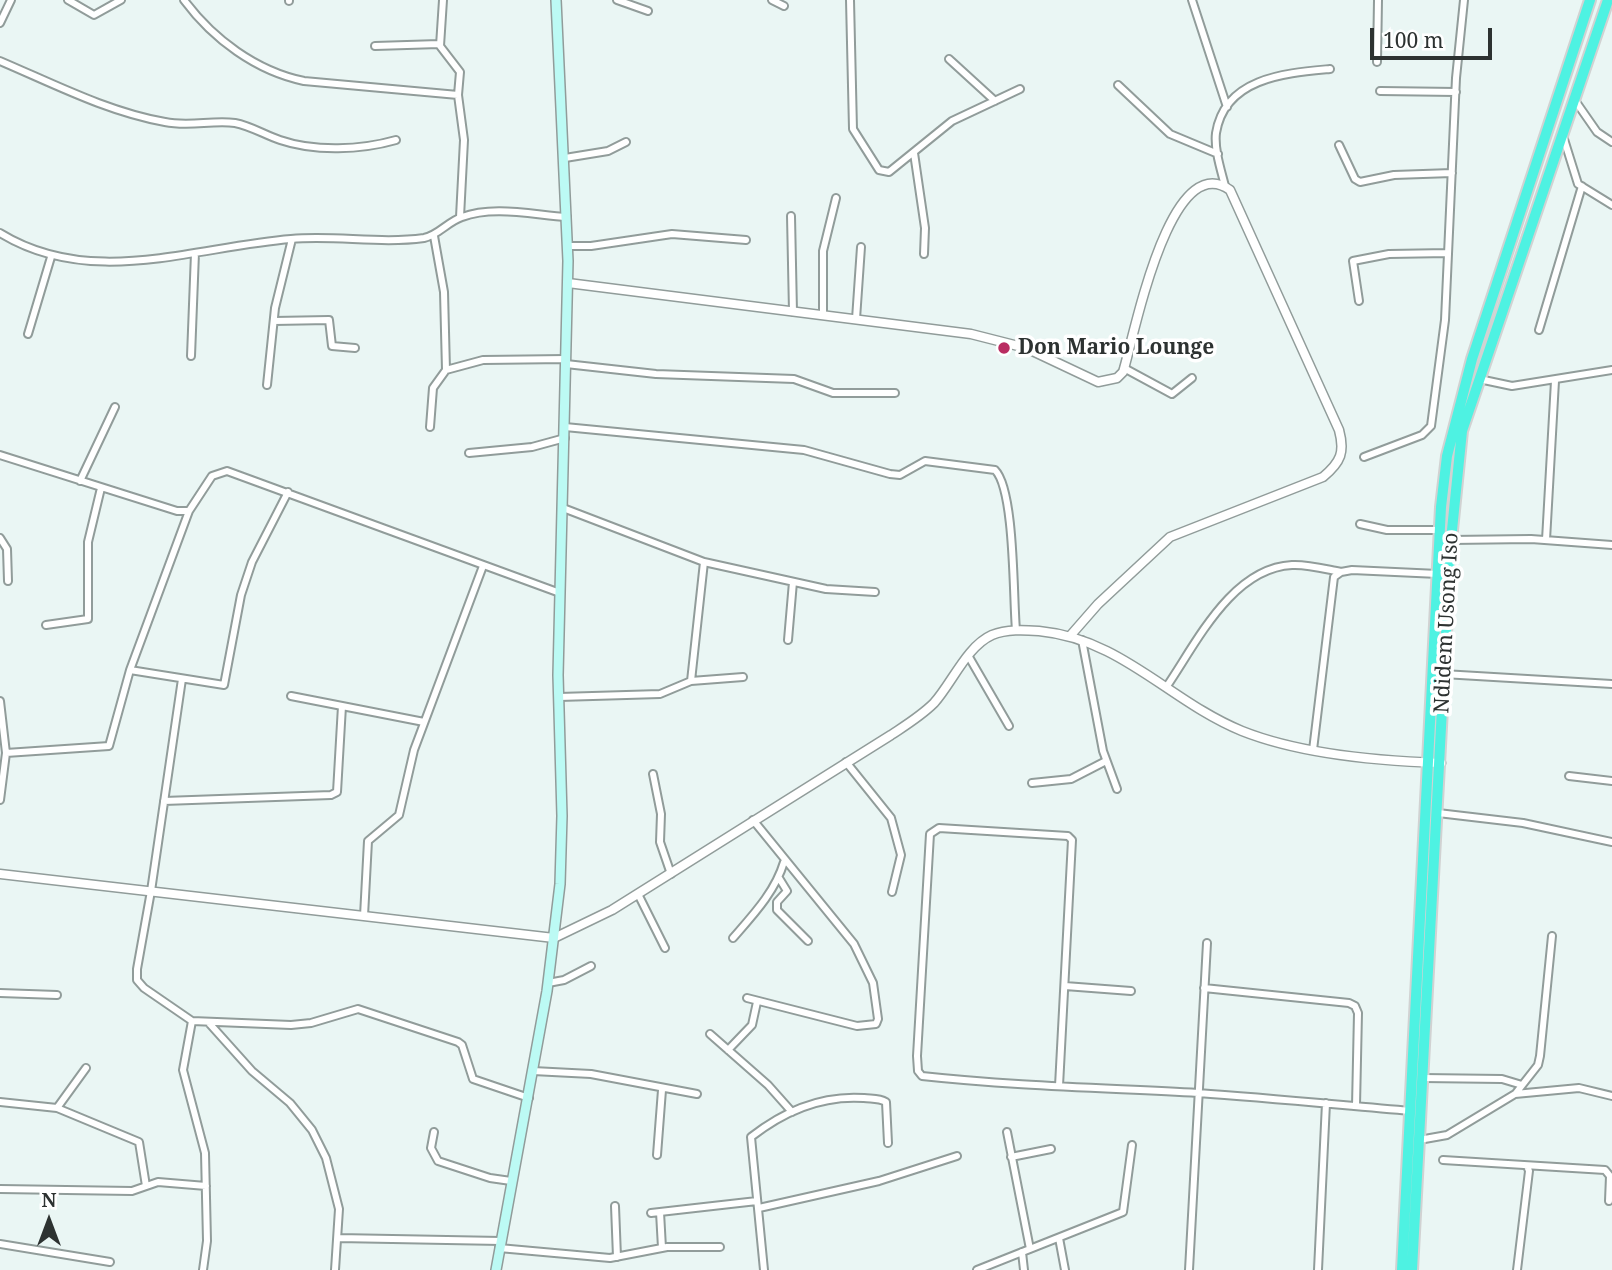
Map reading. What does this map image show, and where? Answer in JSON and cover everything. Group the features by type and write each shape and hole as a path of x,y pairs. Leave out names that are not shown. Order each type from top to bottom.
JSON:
{"highway":[{"name":"Ndidem Usong Iso","path":"1412,1270 1438,813 1435,763 1438,574 1447,456 1472,359 1590,0"},
{"name":"Ndidem Usong Iso","path":"1402,1270 1435,763 1459,448 1479,379 1608,0"}],"main road":[{"path":"496,1270 548,983 554,938 562,816 559,697 568,246 556,0"}],"street":[{"path":"0,23 11,0"},
{"path":"68,0 94,15 121,0"},
{"path":"184,0 230,47 281,76 304,81 458,95"},
{"path":"443,0 439,44 460,72 458,95 464,140 460,217"},
{"path":"617,0 648,11"},
{"path":"772,0 784,6"},
{"path":"849,0 853,129 879,170 884,173 915,153 952,121 1020,89"},
{"path":"1192,0 1227,107"},
{"path":"1377,62 1378,0"},
{"path":"1364,457 1422,435 1431,426 1445,320 1456,92 1464,0"},
{"path":"375,46 439,44"},
{"path":"949,59 995,101"},
{"path":"0,61 93,101 163,122 185,126 234,123 279,140 308,146 360,146 396,140"},
{"path":"1225,186 1216,133 1227,107 1245,90 1275,75 1330,69"},
{"path":"1118,85 1170,134 1218,154"},
{"path":"1380,91 1456,92"},
{"path":"1574,99 1597,132 1612,142"},
{"path":"1562,134 1576,180 1612,205"},
{"path":"565,158 608,151 626,142"},
{"path":"1339,145 1355,179 1360,182 1394,175 1452,173"},
{"path":"915,153 925,228 924,254"},
{"path":"568,283 999,340 1026,348 1098,382 1117,378 1124,368 1151,263 1177,212 1194,192 1205,186 1225,186 1230,190 1339,430 1342,455 1336,466 1323,477 1170,537 1098,604 1070,636"},
{"path":"1539,330 1582,186"},
{"path":"822,315 823,251 836,198"},
{"path":"0,233 21,246 51,257 130,263 292,239 412,240 434,236 460,217 482,211 567,217"},
{"path":"791,216 793,312"},
{"path":"568,246 592,246 672,234 746,240"},
{"path":"430,427 433,388 446,370 444,292 434,236"},
{"path":"267,385 274,321 292,239"},
{"path":"856,319 861,247"},
{"path":"191,356 195,253"},
{"path":"1359,301 1353,261 1389,254 1448,253"},
{"path":"28,334 51,257"},
{"path":"274,321 328,320 332,346 355,348"},
{"path":"446,370 483,360 566,362 656,374 794,379 833,393 895,393"},
{"path":"1124,368 1172,394 1192,377"},
{"path":"1479,379 1507,386 1555,381 1612,370"},
{"path":"1546,540 1555,381"},
{"path":"80,481 115,407"},
{"path":"565,427 804,450 900,475 925,461 995,470 1002,479 1010,520 1016,630"},
{"path":"470,453 532,447 565,438"},
{"path":"0,456 177,511 188,512"},
{"path":"6,753 109,746 130,670 188,512 212,476 219,472 227,471 288,492 323,508 561,593"},
{"path":"47,625 88,619 88,542 101,488"},
{"path":"130,670 224,685 241,595 251,562 288,492"},
{"path":"563,508 704,562 793,582 875,592"},
{"path":"1360,524 1398,530 1440,530"},
{"path":"0,538 7,549 8,582"},
{"path":"1451,540 1546,540 1612,545"},
{"path":"691,681 704,562"},
{"path":"1167,686 1231,596 1267,569 1293,564 1340,572 1438,574"},
{"path":"364,916 368,841 399,815 414,750 483,566"},
{"path":"1313,750 1331,585 1340,572"},
{"path":"788,640 793,582"},
{"path":"0,874 554,938 588,924 671,874 921,715 989,636 1016,630 1081,638 1105,648 1240,730 1313,750 1435,763"},
{"path":"1081,638 1106,761 1117,789"},
{"path":"969,657 1009,726"},
{"path":"1443,674 1612,684"},
{"path":"559,697 660,694 691,681 743,677"},
{"path":"182,679 137,980 144,988 192,1021 291,1025 312,1023 349,1010 364,1010 458,1042 462,1045 473,1079 529,1098"},
{"path":"290,696 424,722"},
{"path":"0,701 6,753 0,800"},
{"path":"164,801 331,795 337,792 342,706"},
{"path":"1031,783 1071,779 1106,761"},
{"path":"846,762 891,818 901,855 892,892"},
{"path":"653,774 661,814 660,842 671,874"},
{"path":"1569,776 1612,781"},
{"path":"1438,813 1523,823 1612,842"},
{"path":"747,998 857,1026 869,1027 876,1024 878,1019 873,983 854,944 784,862 753,820"},
{"path":"1059,1086 1072,840 1068,836 939,828 930,834 918,1071 922,1076 942,1079 1059,1086 1200,1094 1411,1111"},
{"path":"733,938 758,909 779,878 784,862"},
{"path":"779,878 787,891 777,902 778,910 808,941"},
{"path":"638,894 665,948"},
{"path":"1419,1140 1447,1135 1515,1094 1538,1065 1552,936"},
{"path":"1189,1270 1207,943"},
{"path":"548,983 564,980 591,966"},
{"path":"1065,986 1131,991"},
{"path":"1204,988 1349,1003 1355,1006 1358,1013 1356,1106"},
{"path":"0,993 57,995"},
{"path":"728,1050 752,1025 757,1002"},
{"path":"192,1021 183,1070 205,1153 207,1241 203,1270"},
{"path":"209,1023 252,1071 290,1103 312,1130 326,1158 339,1209 335,1270"},
{"path":"710,1034 768,1085 792,1112"},
{"path":"57,1108 86,1068"},
{"path":"533,1071 591,1074 662,1090 697,1094"},
{"path":"1423,1078 1502,1079 1522,1085"},
{"path":"1515,1094 1579,1088 1612,1096"},
{"path":"657,1156 662,1090"},
{"path":"764,1270 751,1137 792,1112 824,1099 881,1099 888,1109 888,1143"},
{"path":"0,1102 57,1108 139,1142 146,1186"},
{"path":"1318,1270 1326,1104"},
{"path":"434,1132 432,1153 443,1164 490,1178 512,1181"},
{"path":"1007,1132 1026,1250 1024,1270"},
{"path":"977,1270 1123,1212 1132,1145"},
{"path":"1011,1157 1051,1149"},
{"path":"651,1213 758,1204 879,1181 957,1156"},
{"path":"1443,1160 1605,1170 1610,1175 1609,1201"},
{"path":"1517,1270 1530,1171 1527,1166"},
{"path":"0,1189 132,1191 171,1182 206,1186"},
{"path":"615,1206 617,1257"},
{"path":"660,1212 662,1248"},
{"path":"338,1238 500,1244 617,1257 662,1248 720,1247"},
{"path":"1059,1238 1065,1270"},
{"path":"0,1244 110,1262"}],"place":[{"name":"Don Mario Lounge","path":"1004,348"}]}
